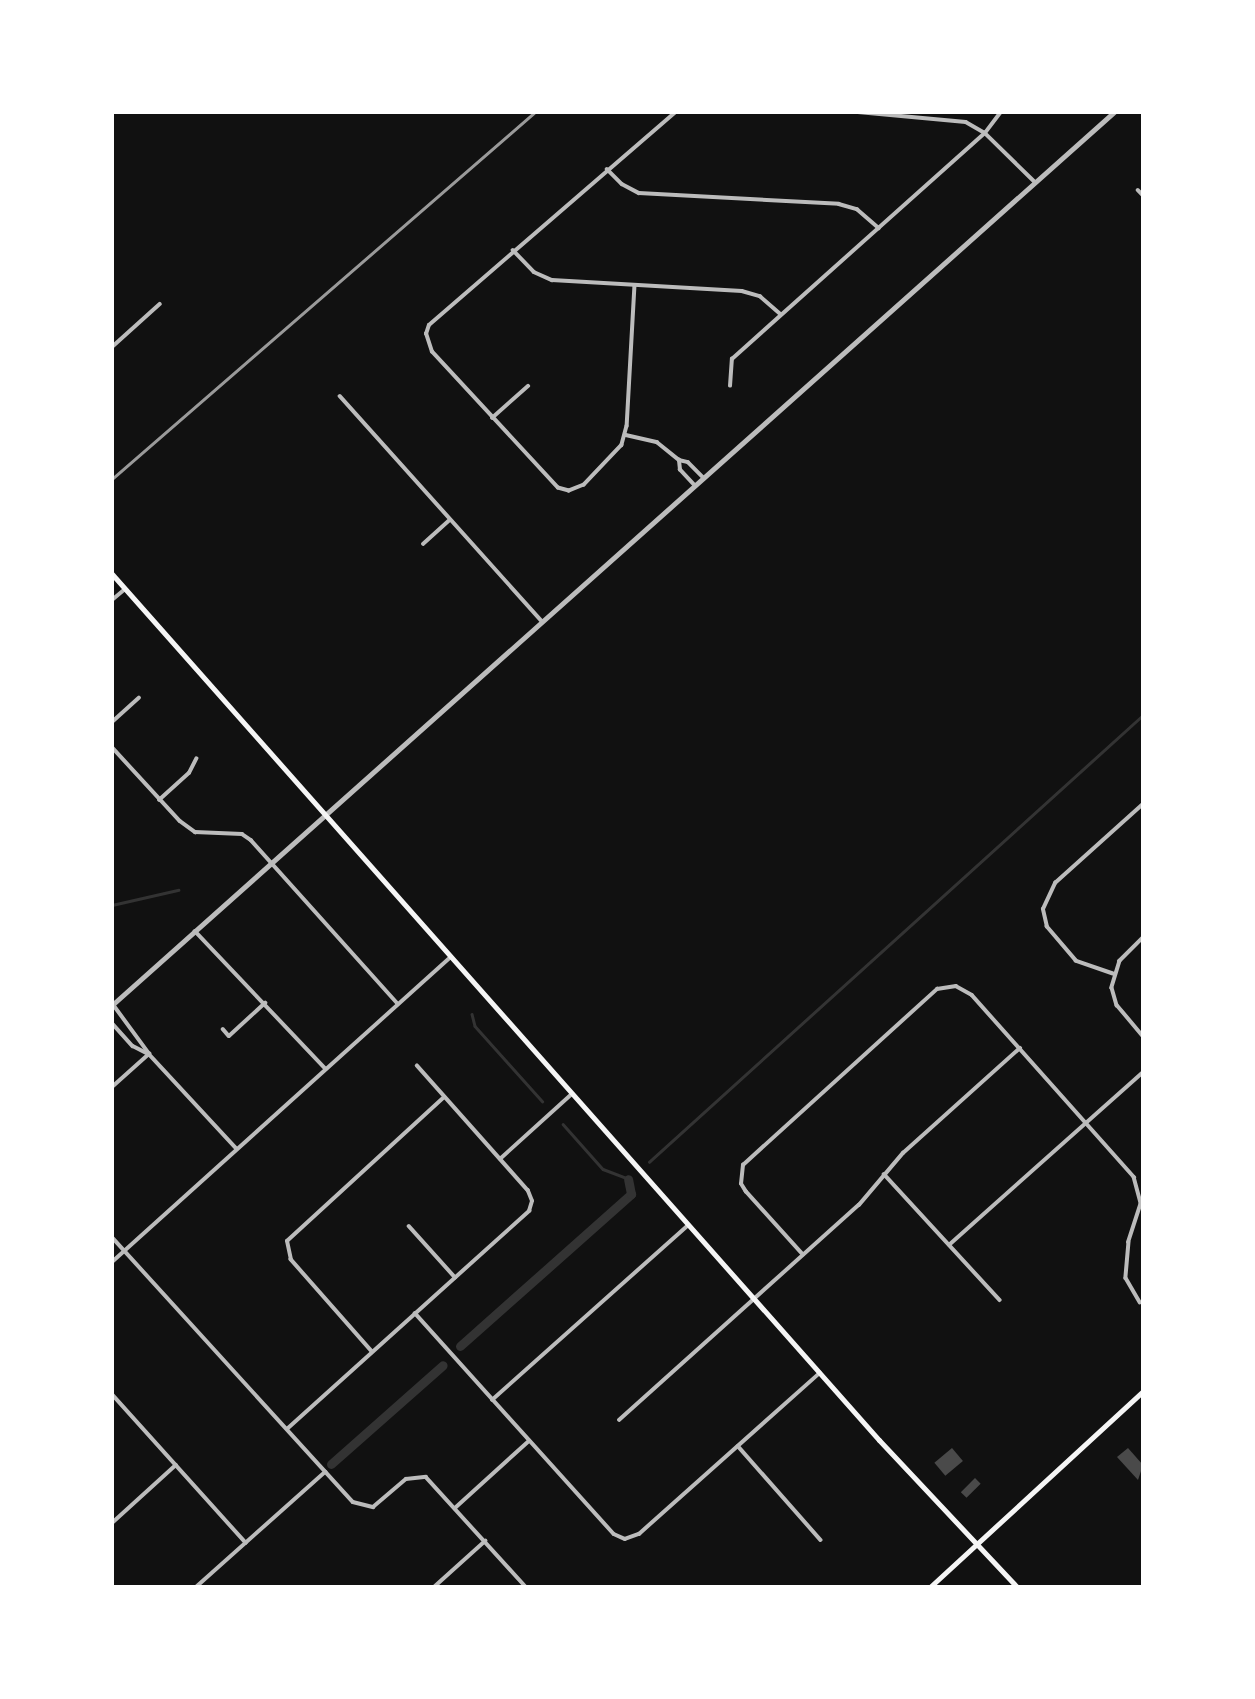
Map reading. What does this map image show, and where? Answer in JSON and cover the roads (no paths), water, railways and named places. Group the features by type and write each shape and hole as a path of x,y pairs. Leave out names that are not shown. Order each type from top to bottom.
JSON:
{"main road":[{"path":"112,574 453,956 687,1226 1017,1587"},
{"path":"930,1587 1143,1391"}],"street":[{"path":"635,285 626,435 611,460 584,485 569,491 552,483 492,418 432,352 426,334 429,324 676,112"},
{"path":"858,112 944,116 985,133 1035,182"},
{"path":"730,386 732,359 985,133 1001,112"},
{"path":"237,1149 149,1054 112,1005 1114,112"},
{"path":"607,169 639,193 839,204 857,209 878,228"},
{"path":"1138,190 1143,195"},
{"path":"513,250 534,272 552,280 751,293 781,314"},
{"path":"112,347 160,304"},
{"path":"492,418 528,386"},
{"path":"340,396 543,622"},
{"path":"626,435 657,442 679,460 688,462 704,478"},
{"path":"679,460 680,470 695,486"},
{"path":"423,544 451,520"},
{"path":"112,600 125,589"},
{"path":"112,722 139,698"},
{"path":"112,747 159,800 195,832 242,834 271,862 398,1004"},
{"path":"159,800 189,774 196,759"},
{"path":"1113,974 1076,961 1047,927 1043,909 1055,883 1143,804"},
{"path":"242,834 245,825"},
{"path":"195,931 326,1069"},
{"path":"1143,938 1120,961 1113,974 1117,1005 1143,1036"},
{"path":"112,1262 453,956"},
{"path":"803,1255 746,1192 740,1174 748,1158 937,989 956,986 972,995 1139,1185 1141,1204 1129,1242 1126,1278 1140,1302"},
{"path":"223,1029 229,1036 265,1003"},
{"path":"112,1023 133,1046 149,1054"},
{"path":"619,1420 859,1205 884,1174 1020,1048"},
{"path":"112,1087 149,1054"},
{"path":"287,1429 529,1210 533,1201 500,1159 417,1066"},
{"path":"949,1245 1143,1072"},
{"path":"500,1159 572,1094"},
{"path":"372,1352 291,1260 286,1247 291,1235 444,1097"},
{"path":"884,1174 1000,1300"},
{"path":"410,1226 455,1277"},
{"path":"492,1400 687,1226"},
{"path":"112,1237 325,1472 366,1508 420,1474 432,1480 526,1587"},
{"path":"415,1313 614,1534 625,1539 639,1534 820,1373"},
{"path":"113,1397 246,1543"},
{"path":"455,1508 530,1441"},
{"path":"738,1446 821,1540"},
{"path":"112,1523 176,1465"},
{"path":"196,1587 325,1472"},
{"path":"434,1587 485,1541"}],"waterway":[{"path":"649,1162 1143,715"},
{"path":"112,905 178,890"},
{"path":"472,1014 475,1026 542,1101"},
{"path":"563,1124 603,1169 629,1179"},
{"path":"460,1346 631,1194 628,1179"},
{"path":"331,1464 443,1365"}],"railway":[{"path":"112,479 535,112"}]}
